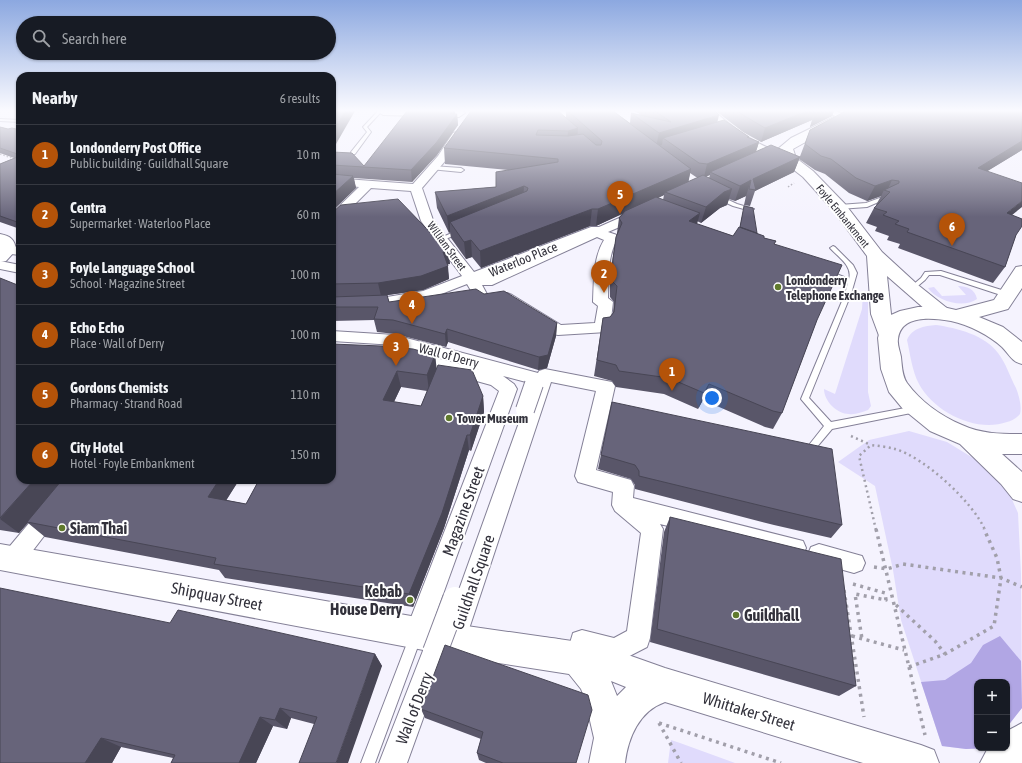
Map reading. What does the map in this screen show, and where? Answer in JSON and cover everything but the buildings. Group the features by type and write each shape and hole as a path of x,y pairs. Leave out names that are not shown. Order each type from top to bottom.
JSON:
{"main road":[{"path":"753,147 767,155 788,154 799,147"},
{"path":"761,147 788,154"},
{"name":"Foyle Embankment","path":"788,154 839,207 876,256 911,289 948,314"},
{"name":"Foyle Embankment","path":"876,256 881,314 888,336 891,373 899,389 918,408 939,425 968,438"},
{"path":"1007,338 1005,300 1022,271"},
{"path":"948,314 1005,300"},
{"path":"888,336 896,320 903,316 926,312 948,314 980,324 1007,338 1022,357"},
{"path":"968,438 987,443 1022,444"},
{"path":"968,438 1010,476 1022,491"},
{"name":"Shipquay Street","path":"6,558 435,640 578,659"},
{"path":"578,659 594,678 602,699 609,750"},
{"name":"Whittaker Street","path":"578,659 600,661 665,684 868,747 923,752"},
{"path":"609,750 635,698 650,689 665,684"},
{"path":"998,763 1022,741"}],"street":[{"path":"336,181 416,188 442,158 448,147"},
{"path":"754,161 767,155"},
{"path":"336,216 369,183"},
{"name":"William Street","path":"416,188 428,221 441,239 471,278 487,282"},
{"path":"599,232 651,208"},
{"name":"Waterloo Place","path":"596,230 612,238 607,245 604,264 600,302 606,302 602,328 558,330 507,298 484,302 471,278 596,230"},
{"name":"Waterloo Place","path":"487,282 599,232"},
{"path":"5,252 16,264"},
{"path":"336,304 381,303 418,296 471,278"},
{"name":"Wall of Derry","path":"336,336 395,340 536,379 522,394"},
{"path":"336,348 416,358 497,380 522,394 455,599 435,640"},
{"name":"Guildhall Square","path":"435,640 543,376 545,375 606,386 610,403 585,476 624,486 622,504"},
{"name":"Magazine Street","path":"435,640 522,394"},
{"path":"6,558 73,484"},
{"path":"622,504 847,561 843,583"},
{"path":"578,659 582,642 616,651 638,638 652,529 622,504"},
{"name":"Wall of Derry","path":"393,763 435,640"}],"lane":[{"path":"353,153 358,147"},
{"path":"432,168 461,170"},
{"path":"715,195 735,205 751,209"},
{"path":"839,207 867,205 887,197"},
{"path":"441,239 470,227"},
{"path":"829,426 805,399 852,282 854,273 851,266 833,248"},
{"path":"823,271 852,282"},
{"path":"911,289 923,279 926,273 941,273 1005,300"},
{"path":"806,444 829,426 918,408"},
{"path":"368,763 435,640"}],"path":[{"path":"0,154 16,159"},
{"path":"12,163 16,161"},
{"path":"908,667 945,654 994,626 1001,578 997,558 980,521 959,495 927,465 896,449 871,445 859,456 866,492 895,604 923,752"},
{"path":"847,561 887,569 903,564 1001,578 1022,587"},
{"path":"862,639 855,594 886,600 885,593 843,583 868,747"},
{"path":"895,604 921,627 945,654"},
{"path":"852,636 904,650"},
{"path":"681,763 659,723 781,763"}],"shaded area":[{"path":"958,286 972,290 977,299 965,303 951,302 937,297 928,288 934,287 942,296 966,295"},
{"path":"863,292 868,293 868,392 871,406 868,410 851,414 840,412 832,406 826,398 824,389 835,394 862,309"},
{"path":"936,325 970,333 986,341 998,353 1006,366 1018,394 1021,411 1017,417 1009,422 995,425 982,425 969,422 957,418 945,411 926,394 919,384 915,373 907,340 915,330"},
{"path":"909,431 947,442 978,461 997,478 1010,495 1018,513 1021,574 1022,708 1010,723 1010,679 974,679 974,748 966,749 942,746 901,620 893,570 875,486 838,462 869,440"},
{"path":"1000,636 1021,661 1022,708 1010,723 1010,679 974,679 974,749 942,746 921,682 945,680 971,663 983,645"},
{"path":"671,740 680,743 735,763 668,763"}],"place":[{"name":"Gordons Chemists","path":"620,214"},
{"name":"City Hotel","path":"952,246"},
{"name":"Londonderry Telephone Exchange","path":"778,287"},
{"name":"Centra","path":"604,293"},
{"name":"Echo Echo","path":"412,324"},
{"name":"Foyle Language School","path":"396,366"},
{"name":"Londonderry Post Office","path":"672,391"},
{"name":"Tower Museum","path":"449,418"},
{"name":"Siam Thai","path":"62,528"},
{"name":"Kebab House Derry","path":"410,600"},
{"name":"Guildhall","path":"736,615"}]}
